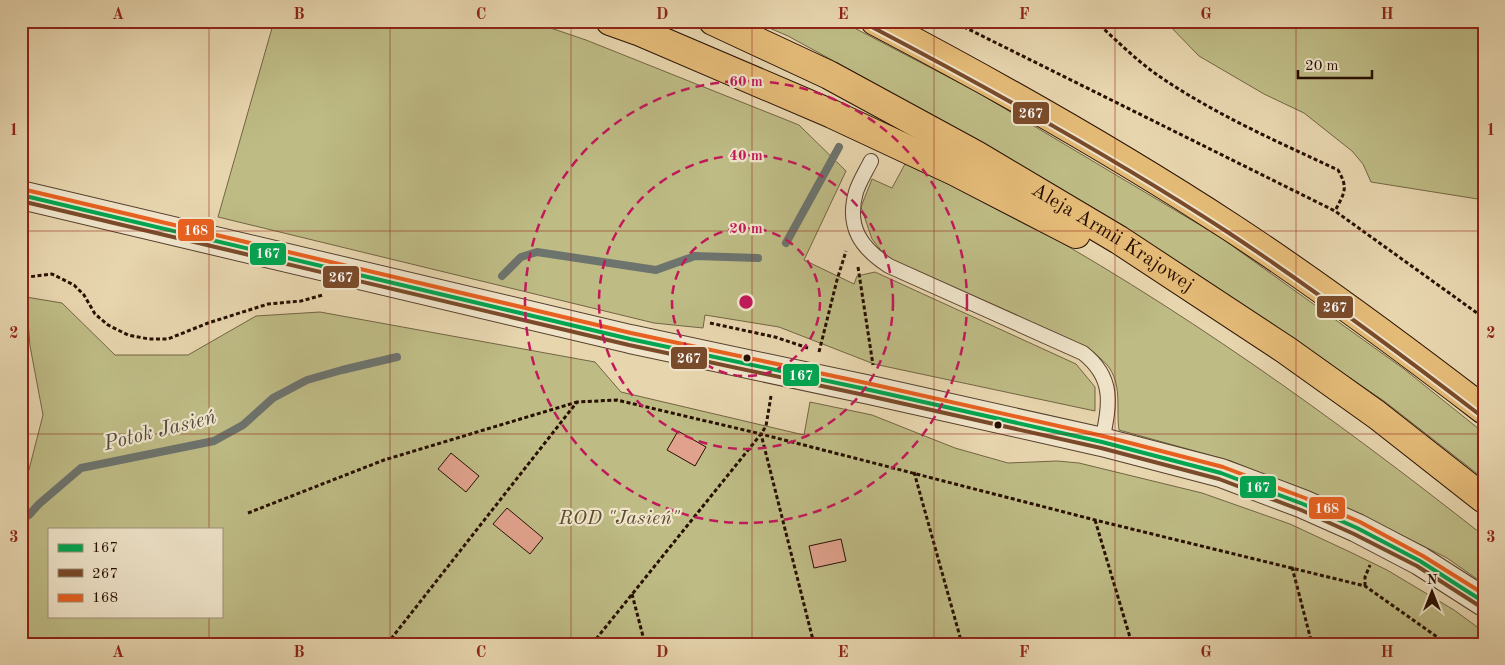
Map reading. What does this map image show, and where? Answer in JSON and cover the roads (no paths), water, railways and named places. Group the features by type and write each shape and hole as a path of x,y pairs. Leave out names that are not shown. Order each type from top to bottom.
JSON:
{"main road":[{"path":"610,21 638,31 822,110 954,171 1242,320"},
{"name":"Aleja Armii Krajowej","path":"713,21 829,75 976,155 1119,240 1242,320 1377,415 1484,499"},
{"path":"875,21 1063,124 1231,228 1338,300 1484,410"}],"street":[{"path":"21,196 630,339 1102,442 1221,473 1303,504 1357,528 1420,561 1484,602"}],"lane":[{"path":"871,161 856,191 853,212 854,228 862,243 873,256 889,266 1083,353 1095,362 1108,388 1108,407 1102,442"}],"waterway":[{"name":"Potok Jasień","path":"786,243 839,147"},
{"path":"502,276 521,257 537,252 656,270 695,256 758,258"},
{"name":"Potok Jasień","path":"21,518 29,515 81,468 214,441 243,425 273,398 307,380 397,357"}],"park label":[{"name":"ROD \"Jasień\"","path":"619,519"}]}
